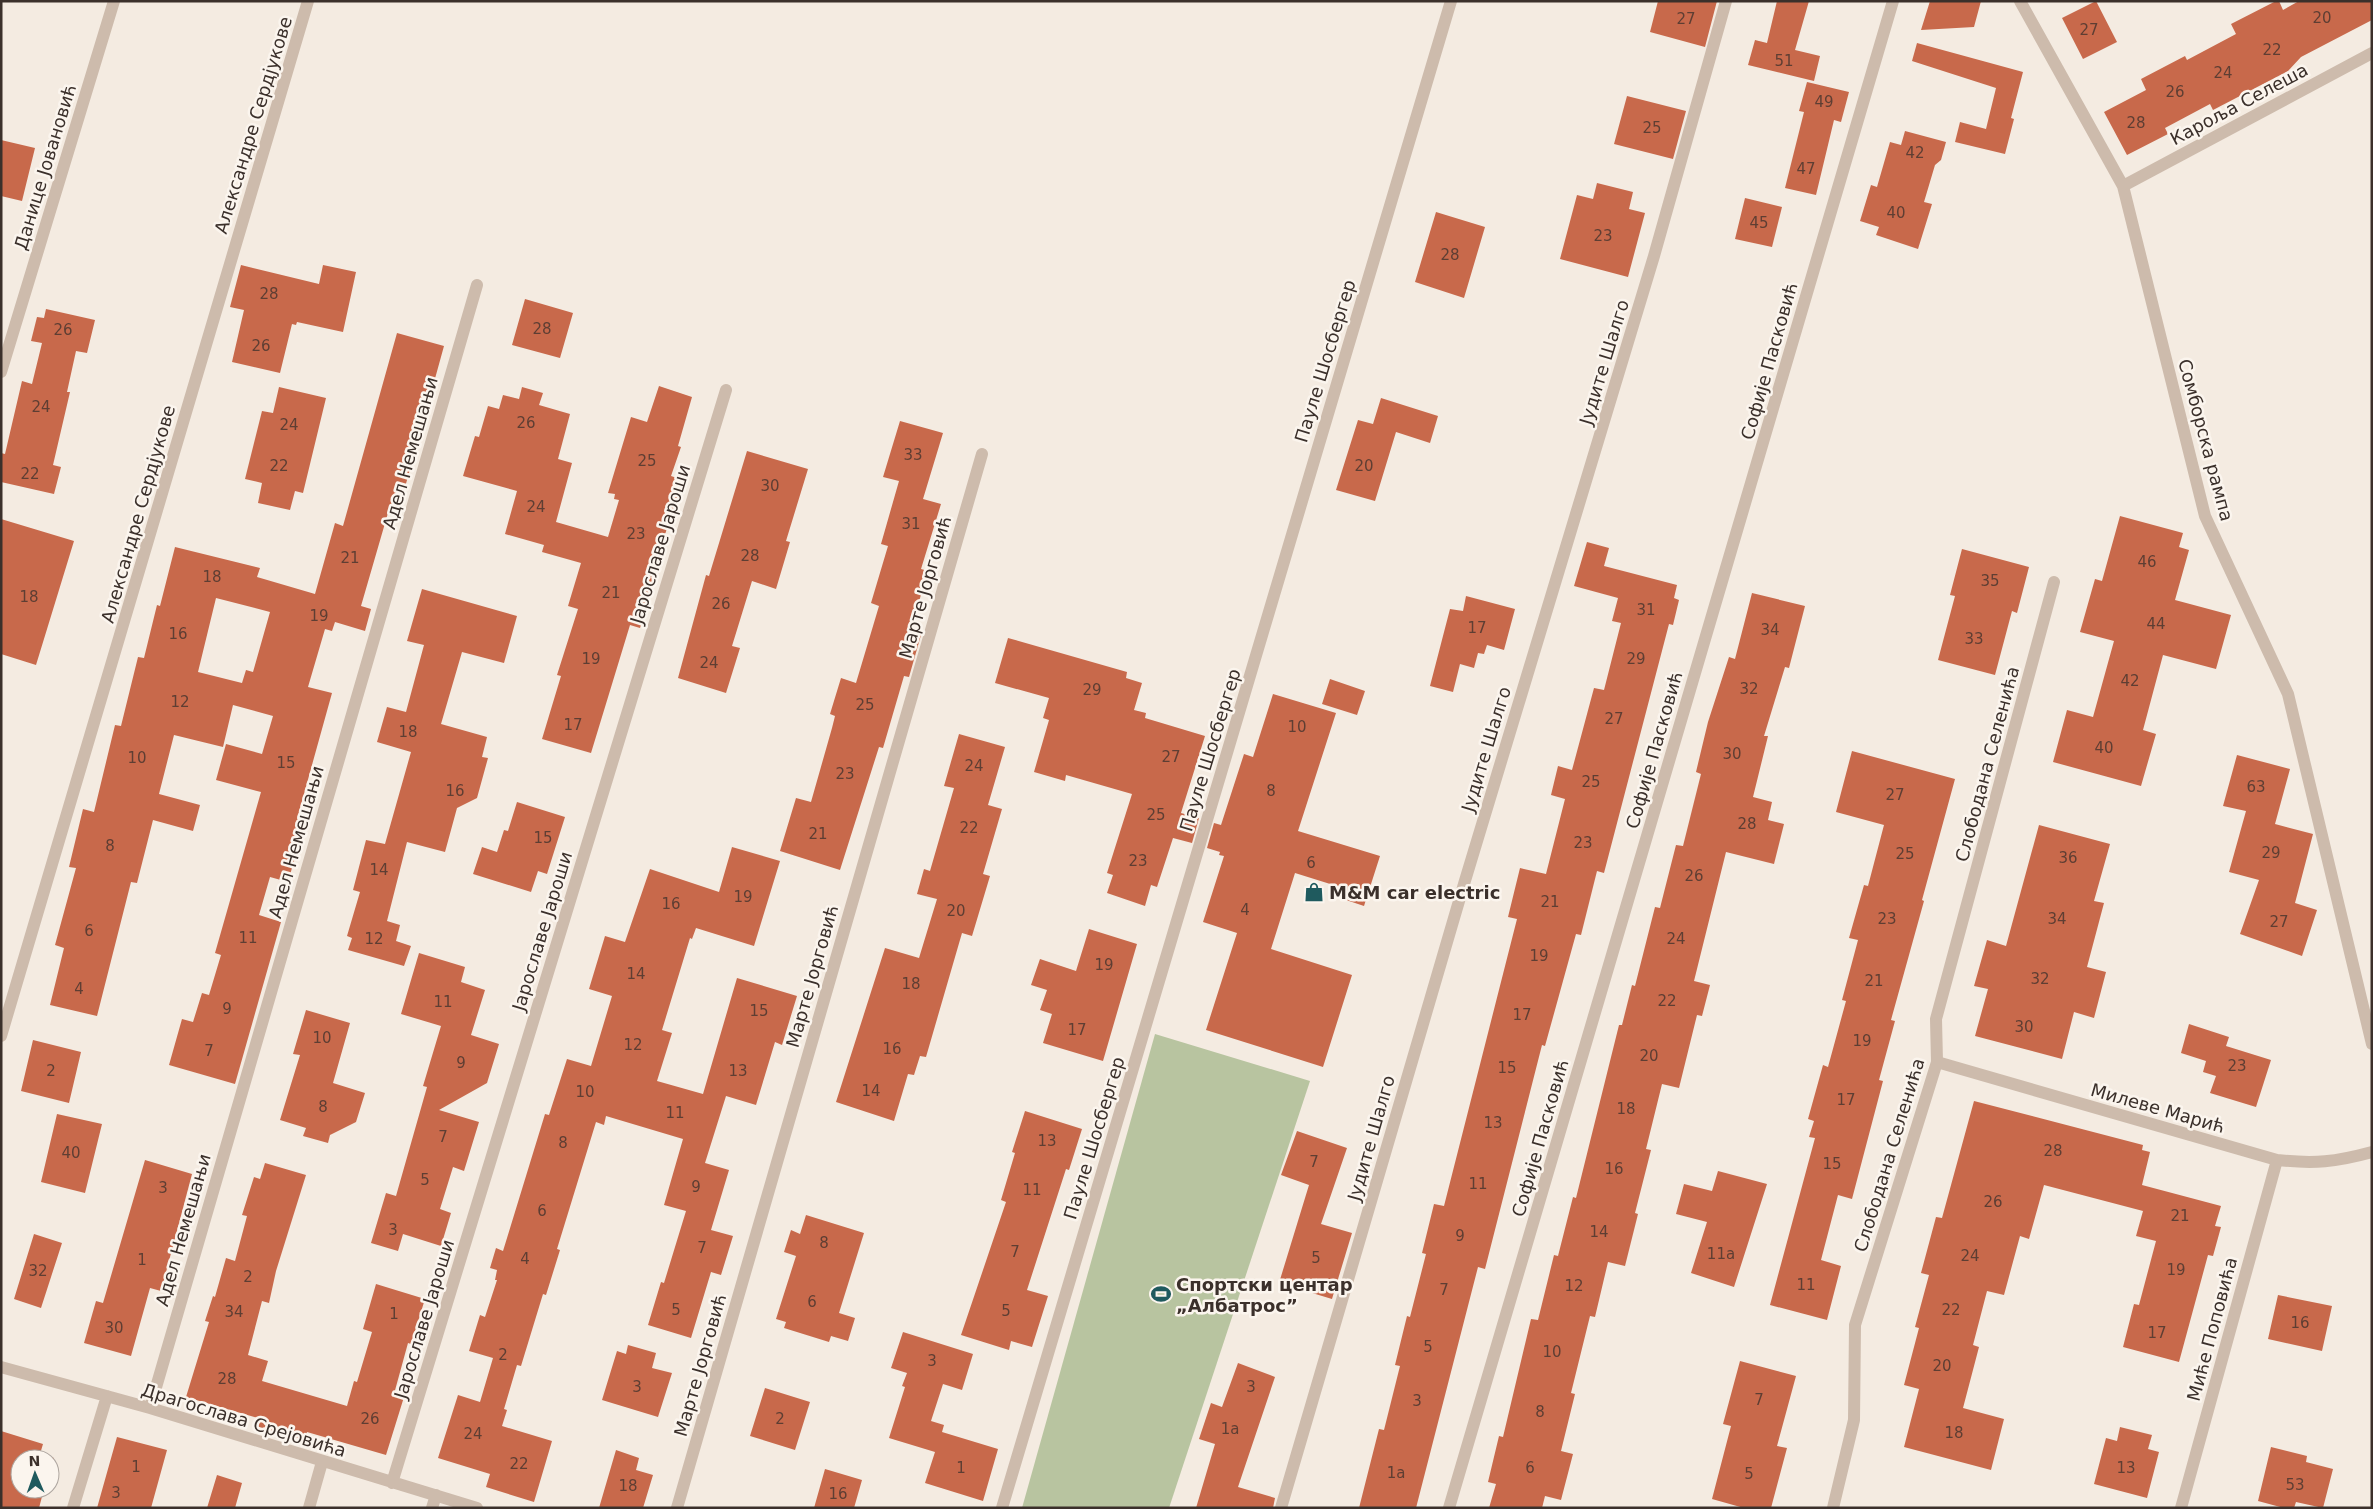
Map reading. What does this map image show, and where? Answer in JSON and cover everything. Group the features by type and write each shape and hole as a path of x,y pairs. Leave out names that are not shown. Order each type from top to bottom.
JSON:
{"street":[{"name":"Данице Јовановић","path":"1,372 114,1"},
{"name":"Александре Сердјукове","path":"1,1036 308,1"},
{"name":"Пауле Шосбергер","path":"1002,1508 1451,1"},
{"name":"Јудите Шалго","path":"1281,1508 1464,884 1654,256 1726,1"},
{"name":"Софије Пасковић","path":"1449,1508 1893,1"},
{"name":"Сомборска рампа","path":"2020,1 2123,186 2205,516 2288,694 2372,1044"},
{"name":"Кароља Селеша","path":"2123,186 2372,53"},
{"name":"Адел Немешањи","path":"150,1408 477,285"},
{"name":"Јарославе Јароши","path":"392,1483 726,390"},
{"name":"Марте Јорговић","path":"677,1508 982,454"},
{"name":"Слободана Селенића","path":"1833,1508 1854,1420 1855,1325 1937,1062 1936,1019 2054,582"},
{"name":"Милеве Марић","path":"1937,1062 2277,1160 2312,1164 2345,1160 2372,1152"},
{"name":"Миће Поповића","path":"2181,1508 2277,1160"},
{"name":"Драгослава Срејовића","path":"1,1367 150,1408 476,1508"},
{"path":"73,1508 107,1396"},
{"path":"309,1508 322,1462"},
{"path":"432,1508 436,1495"}],"green space":[{"name":"Спортски центар „Албатрос”","path":"1155,1034 1310,1081 1169,1508 1022,1508"}],"building":[{"path":"1658,1 1717,1 1705,47 1650,32"},
{"path":"1777,1 1809,1 1795,50 1820,56 1814,81 1748,65 1755,40 1767,43"},
{"path":"1930,1 1981,1 1974,27 1921,30"},
{"path":"2096,1 2117,42 2083,59 2062,18"},
{"path":"2279,1 2283,10 2299,1 2372,1 2372,20 2301,57 2288,71 2213,110 2210,104 2165,128 2168,134 2127,155 2104,112 2146,90 2141,79 2185,56 2187,60 2236,34 2231,24"},
{"path":"1917,43 2023,72 2011,118 2014,119 2005,154 1955,142 1960,122 1986,129 1996,88 1912,61"},
{"path":"1807,82 1849,92 1841,122 1834,120 1816,195 1785,188 1804,112 1799,111"},
{"path":"1627,96 1686,111 1673,159 1614,144"},
{"path":"1905,131 1946,142 1941,160 1935,165 1924,202 1932,204 1918,249 1876,235 1879,227 1860,221 1871,185 1877,187 1890,142 1901,145"},
{"path":"1,140 35,148 22,201 1,196"},
{"path":"1597,183 1633,192 1629,209 1645,213 1628,277 1560,259 1577,195 1593,199"},
{"path":"1745,198 1782,207 1772,247 1735,239"},
{"path":"1436,212 1485,227 1464,298 1415,282"},
{"path":"241,265 319,284 323,265 356,272 343,332 297,322 296,325 292,324 280,373 232,362 244,310 230,307"},
{"path":"525,299 573,313 560,358 512,345"},
{"path":"46,309 95,320 87,353 76,351 67,392 70,392 53,465 61,467 54,494 1,482 1,453 5,454 22,381 32,384 42,343 31,341 37,317 44,318"},
{"path":"397,333 444,346 399,509 390,506 361,606 371,609 365,631 335,622 332,631 325,629 308,687 332,693 297,819 305,822 288,882 270,877 259,915 281,922 235,1084 169,1065 182,1019 193,1022 202,993 209,995 221,955 215,953 261,792 216,780 226,744 262,754 273,716 233,705 223,747 174,735 159,794 200,805 193,831 153,820 137,883 131,882 97,1016 50,1005 64,948 55,945 76,868 69,867 83,809 94,812 115,725 121,726 138,657 144,658 157,605 160,606 175,547 260,568 257,577 315,594 335,523 343,526","holes":["216,598 270,612 253,672 246,670 242,683 198,672"]},
{"path":"659,386 692,397 678,446 681,447 671,476 677,478 675,486 680,488 651,578 655,579 640,628 630,625 591,753 542,739 561,676 557,675 578,609 568,606 581,563 542,552 544,545 505,534 517,491 463,476 475,436 479,437 488,406 499,409 503,395 519,399 522,387 543,393 539,405 570,414 558,459 572,463 556,522 608,537 619,500 614,499 615,494 608,493 631,417 647,422"},
{"path":"279,387 326,398 303,493 295,491 290,510 258,503 262,483 245,479 262,411 273,413"},
{"path":"1381,398 1438,416 1430,443 1396,432 1375,501 1336,490 1358,420 1373,424"},
{"path":"900,421 943,433 923,499 941,504 921,569 928,571 910,632 921,635 909,677 904,676 883,748 879,747 840,870 780,851 796,798 811,802 835,716 830,714 841,678 856,683 879,606 871,603 888,546 881,544 899,481 883,477"},
{"path":"747,451 808,469 786,541 790,542 776,589 752,581 732,646 740,648 726,693 678,678 706,575 709,576"},
{"path":"2120,516 2183,533 2179,547 2189,550 2175,600 2231,615 2216,669 2163,655 2143,730 2156,734 2141,786 2053,762 2067,710 2093,717 2114,641 2080,632 2095,579 2102,581"},
{"path":"1,519 74,541 36,665 1,654"},
{"path":"1587,542 1609,548 1604,566 1677,585 1674,598 1679,600 1673,625 1669,624 1604,873 1597,871 1581,935 1576,934 1545,1046 1542,1045 1485,1269 1478,1267 1416,1508 1359,1508 1379,1429 1384,1430 1400,1366 1395,1365 1407,1316 1410,1317 1426,1254 1422,1253 1434,1204 1444,1206 1517,919 1508,917 1520,868 1546,874 1565,799 1551,795 1558,766 1572,770 1594,688 1604,690 1621,623 1612,621 1618,598 1574,586"},
{"path":"1962,549 2029,567 2017,613 2012,611 1995,675 1938,660 1955,596 1950,595"},
{"path":"422,589 517,616 504,663 462,652 441,724 487,737 482,757 488,758 477,798 457,808 445,852 407,842 387,921 400,925 396,941 411,946 404,966 348,950 352,938 347,936 360,892 353,890 366,840 385,844 411,752 377,742 387,707 406,712 424,645 407,641"},
{"path":"1752,593 1805,606 1789,668 1785,667 1764,736 1768,736 1753,797 1772,802 1768,820 1784,824 1774,864 1726,852 1694,981 1710,985 1702,1016 1697,1015 1679,1088 1662,1084 1646,1149 1651,1150 1635,1213 1638,1214 1625,1266 1608,1262 1595,1317 1590,1316 1571,1393 1575,1394 1561,1451 1573,1454 1561,1500 1545,1496 1542,1508 1489,1508 1496,1484 1488,1482 1499,1436 1503,1437 1531,1319 1538,1320 1554,1255 1558,1256 1573,1197 1576,1198 1619,1025 1622,1025 1632,985 1635,986 1655,907 1660,908 1676,845 1683,846 1701,774 1696,772 1708,722 1729,657 1735,659"},
{"path":"1466,596 1515,609 1504,650 1487,645 1484,654 1478,653 1474,668 1460,664 1453,692 1430,686 1450,609 1463,611"},
{"path":"1008,638 1127,672 1126,678 1142,683 1134,710 1146,713 1145,718 1205,736 1181,813 1199,818 1192,843 1173,838 1157,887 1151,885 1145,906 1107,893 1113,875 1107,873 1132,794 1066,775 1065,781 1034,772 1049,720 1043,718 1049,698 995,683"},
{"path":"1330,679 1365,691 1357,715 1322,704"},
{"path":"1273,694 1336,713 1298,831 1380,856 1364,906 1340,898 1343,888 1295,873 1271,949 1352,975 1323,1067 1206,1030 1237,933 1203,922 1224,856 1219,855 1220,852 1207,848 1214,823 1221,825 1244,754 1253,757"},
{"path":"959,734 1005,747 988,805 1002,809 983,874 990,876 972,936 962,933 926,1057 920,1056 914,1075 908,1074 894,1121 836,1102 885,948 919,958 937,899 917,894 924,869 930,871 954,788 944,786"},
{"path":"1852,751 1955,779 1891,1020 1895,1021 1879,1080 1883,1081 1852,1199 1838,1195 1821,1260 1841,1266 1827,1320 1770,1305 1815,1138 1809,1137 1814,1121 1808,1119 1823,1065 1828,1067 1846,1001 1842,1000 1858,940 1849,938 1864,885 1868,886 1884,825 1836,812"},
{"path":"2237,755 2290,769 2275,824 2313,834 2295,903 2317,910 2302,956 2240,934 2259,880 2229,872 2246,811 2223,806"},
{"path":"517,802 565,817 547,874 538,871 531,892 473,874 482,847 497,852 504,830 508,831"},
{"path":"2039,825 2110,844 2094,901 2104,903 2087,967 2106,972 2094,1018 2074,1012 2062,1059 1975,1036 1988,989 1974,986 1987,940 2006,946"},
{"path":"732,847 780,861 754,946 696,928 692,939 690,938 662,1030 672,1033 657,1081 703,1094 737,978 797,996 782,1045 775,1042 756,1105 726,1096 705,1163 729,1170 711,1230 733,1236 721,1275 711,1272 691,1338 648,1325 661,1282 664,1283 686,1211 664,1205 683,1139 606,1116 604,1125 596,1122 557,1249 560,1250 546,1295 543,1294 521,1366 517,1365 504,1409 507,1410 502,1426 552,1441 534,1502 486,1487 490,1474 438,1458 458,1395 480,1402 493,1358 469,1351 480,1315 485,1317 497,1280 495,1280 497,1270 490,1268 496,1248 503,1251 545,1114 549,1115 567,1059 591,1066 612,996 589,989 605,936 625,942 650,869 719,892"},
{"path":"1089,929 1137,944 1103,1061 1043,1043 1052,1014 1040,1010 1047,990 1031,985 1040,959 1076,971"},
{"path":"419,953 465,967 461,982 485,990 471,1035 499,1044 487,1083 439,1110 479,1122 464,1171 453,1167 440,1209 451,1213 441,1246 403,1234 398,1251 371,1243 386,1193 396,1196 427,1087 423,1086 441,1026 401,1014"},
{"path":"306,1010 350,1023 333,1083 365,1093 356,1122 330,1135 328,1143 303,1136 306,1128 280,1120 300,1055 293,1054"},
{"path":"2189,1024 2229,1037 2226,1046 2271,1060 2256,1107 2210,1093 2216,1076 2203,1072 2206,1061 2181,1053"},
{"path":"33,1040 81,1052 69,1103 21,1091"},
{"path":"1974,1101 2143,1145 2142,1150 2150,1152 2142,1185 2221,1206 2215,1226 2221,1227 2213,1256 2208,1255 2179,1362 2123,1347 2134,1304 2139,1305 2156,1241 2136,1236 2143,1211 2044,1185 2029,1239 2020,1236 2004,1295 1987,1291 1973,1345 1979,1347 1963,1408 2004,1419 1991,1470 1904,1447 1919,1389 1904,1385 1919,1328 1915,1327 1929,1275 1921,1273 1936,1217 1942,1218"},
{"path":"1025,1111 1082,1129 1069,1170 1066,1169 1027,1290 1048,1296 1032,1347 1011,1341 1009,1350 961,1335 1006,1202 1001,1200 1015,1153 1012,1152"},
{"path":"57,1114 102,1124 85,1193 41,1182"},
{"path":"1297,1131 1347,1148 1321,1224 1352,1233 1332,1299 1279,1283 1309,1185 1281,1175"},
{"path":"145,1160 192,1174 161,1291 150,1288 131,1356 84,1343 96,1301 103,1303"},
{"path":"265,1163 306,1175 276,1271 269,1303 262,1301 248,1355 268,1361 262,1381 347,1406 354,1381 357,1382 372,1332 363,1329 376,1284 425,1299 411,1344 408,1343 394,1394 404,1397 386,1455 307,1432 304,1440 256,1426 258,1418 186,1397 209,1322 205,1321 213,1296 215,1297 226,1258 235,1261 247,1216 242,1215 254,1177 260,1179"},
{"path":"1718,1171 1767,1184 1734,1287 1691,1273 1707,1222 1676,1214 1684,1184 1712,1191"},
{"path":"806,1215 864,1233 839,1313 855,1318 848,1341 831,1336 829,1342 784,1328 786,1322 776,1319 796,1256 784,1252 791,1230 800,1234"},
{"path":"34,1234 62,1243 41,1308 14,1299"},
{"path":"2278,1295 2332,1306 2322,1351 2268,1339"},
{"path":"903,1332 973,1354 962,1390 943,1384 931,1421 944,1425 942,1432 998,1449 983,1501 925,1483 935,1452 889,1438 905,1387 902,1386 907,1373 891,1368"},
{"path":"628,1345 656,1353 652,1368 672,1373 658,1417 602,1400 617,1351 626,1354"},
{"path":"1740,1361 1796,1376 1777,1446 1787,1448 1771,1508 1744,1508 1712,1499 1731,1426 1723,1424"},
{"path":"1238,1363 1275,1377 1238,1487 1275,1498 1273,1508 1196,1508 1215,1444 1199,1439 1211,1403 1222,1407"},
{"path":"765,1388 810,1402 795,1450 750,1436"},
{"path":"2120,1427 2152,1435 2148,1449 2159,1452 2147,1498 2094,1484 2106,1438 2117,1441"},
{"path":"1,1431 43,1444 42,1449 10,1449 10,1499 41,1499 39,1508 1,1508"},
{"path":"117,1437 167,1450 151,1508 97,1508"},
{"path":"2271,1447 2307,1456 2306,1462 2333,1469 2323,1508 2296,1502 2294,1508 2284,1508 2258,1501"},
{"path":"616,1450 639,1458 636,1470 653,1475 643,1508 599,1508"},
{"path":"825,1469 862,1480 854,1508 814,1508"},
{"path":"217,1475 242,1483 235,1508 207,1508"}],"place":[{"name":"M&M car electric","path":"1314,892"},
{"name":"Спортски центар „Албатрос”","path":"1161,1294"}]}
